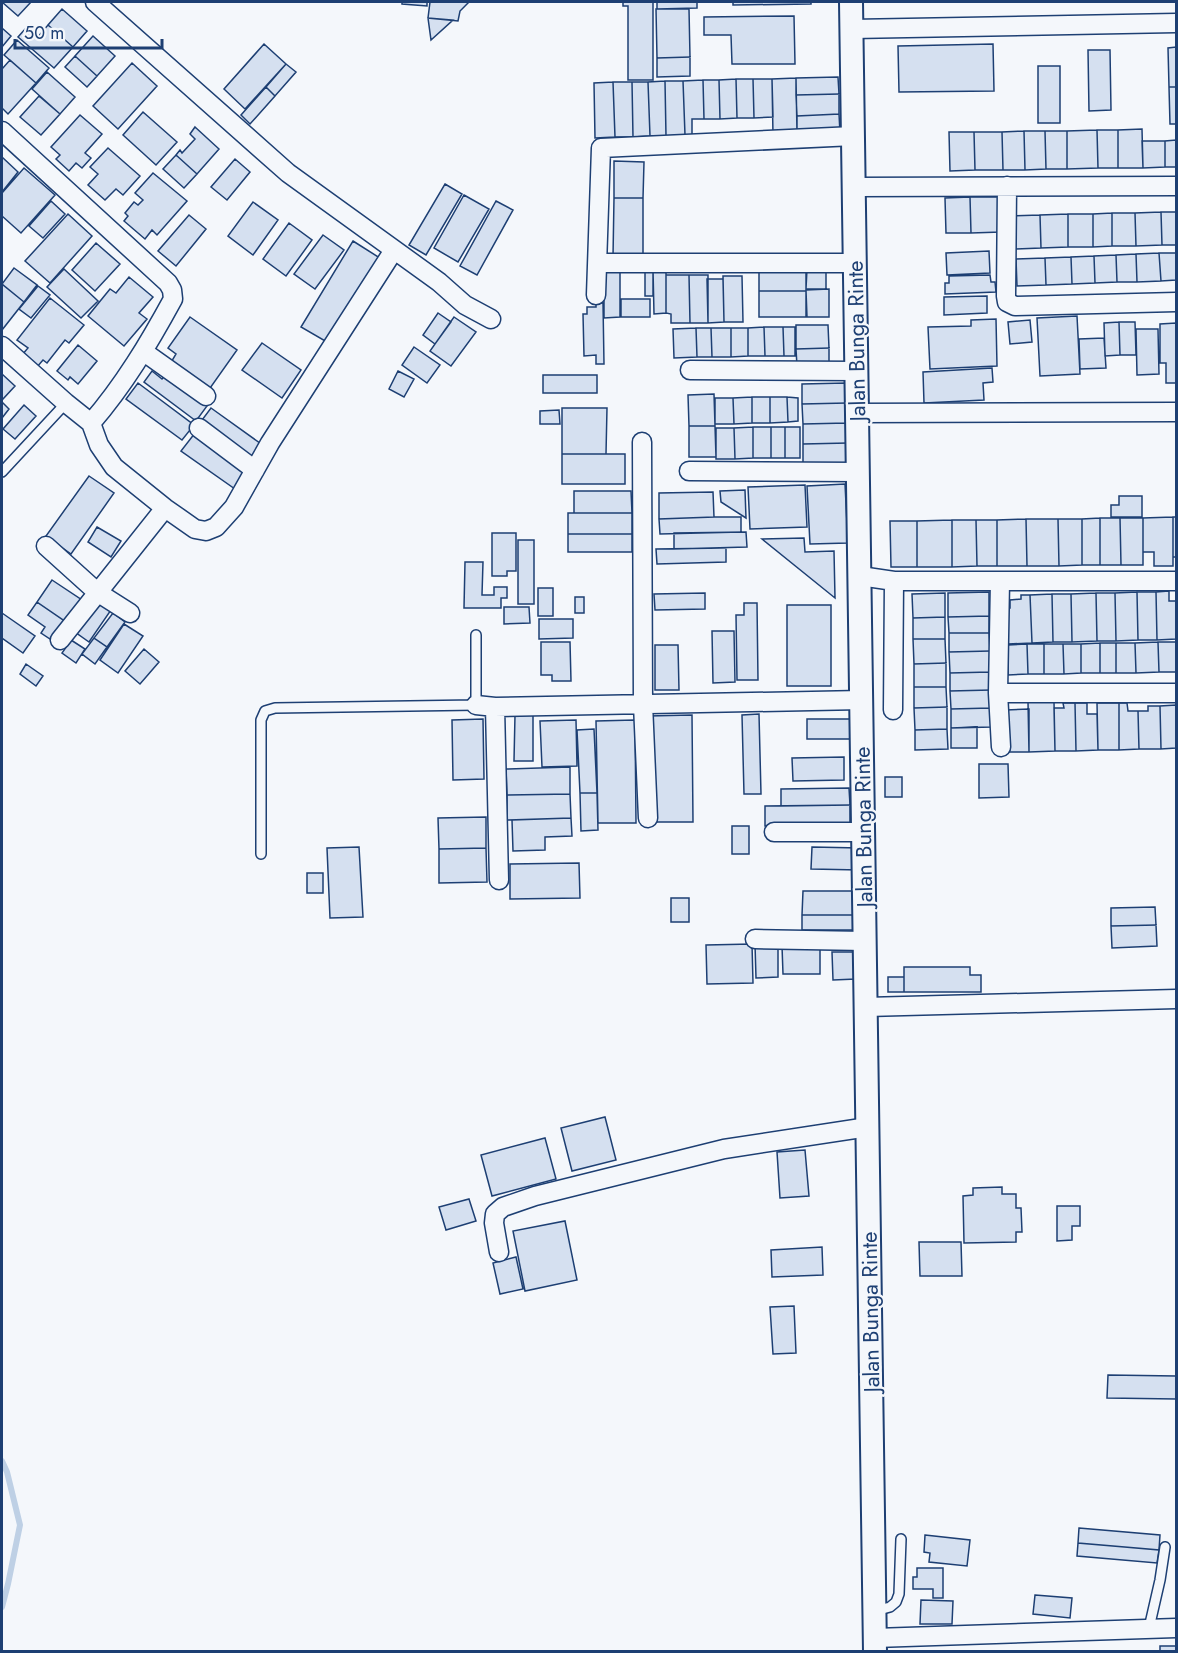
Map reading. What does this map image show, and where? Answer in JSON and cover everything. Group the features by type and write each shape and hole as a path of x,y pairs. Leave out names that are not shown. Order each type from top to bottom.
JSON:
{"street":[{"path":"94,2 288,173 439,282 465,305 491,319"},
{"name":"Jalan Bunga Rinte","path":"851,2 875,1611 873,1648"},
{"path":"852,29 1176,23"},
{"path":"2,131 168,284 172,291 173,299 144,352 110,401 91,423"},
{"path":"596,295 601,148 854,136"},
{"path":"1007,186 1007,302 1015,306 1176,302"},
{"path":"854,187 1176,186"},
{"path":"2,346 91,423 99,445 114,467 195,529 206,531 216,527 234,507 394,250"},
{"path":"598,262 855,263"},
{"path":"144,352 206,396"},
{"path":"690,370 857,371"},
{"path":"857,412 1176,412"},
{"path":"199,428 255,470"},
{"path":"642,442 643,704 648,818"},
{"path":"689,471 858,472"},
{"path":"60,640 165,508"},
{"path":"46,546 97,592 130,613"},
{"path":"860,576 894,581 1176,581"},
{"path":"893,710 894,581"},
{"path":"1000,581 998,693 1001,747"},
{"path":"998,693 1176,693"},
{"path":"476,705 495,707 861,700"},
{"path":"495,707 499,880"},
{"path":"774,832 864,832"},
{"path":"755,939 865,941"},
{"path":"866,1006 1176,999"},
{"path":"498,1252 495,1214 504,1207 535,1196 724,1149 868,1127"},
{"path":"873,1648 1176,1628"}],"lane":[{"path":"2,472 66,403"},
{"path":"261,854 261,720 265,711 275,708 476,705 476,635"},
{"path":"875,1611 890,1607 896,1602 899,1594 901,1539"},
{"path":"1149,1628 1165,1547"}],"building":[{"path":"2,2 31,2 18,16"},
{"path":"402,2 427,2 427,6 402,4"},
{"path":"430,2 469,2 460,11 458,21 428,18"},
{"path":"623,2 653,2 653,80 628,80 628,6 623,6"},
{"path":"657,2 697,2 697,8 657,9"},
{"path":"733,2 811,2 811,4 733,5"},
{"path":"62,9 87,31 73,47 48,25"},
{"path":"656,9 689,9 690,57 657,58"},
{"path":"794,16 795,64 732,64 731,35 704,35 704,17"},
{"path":"428,18 453,20 431,40"},
{"path":"48,25 73,47 54,68 18,37 26,28 37,38"},
{"path":"2,28 11,36 2,47"},
{"path":"93,36 115,56 97,76 75,56"},
{"path":"17,40 49,68 36,83 4,55"},
{"path":"264,44 286,64 245,109 224,89"},
{"path":"993,44 994,91 899,92 898,46"},
{"path":"1176,47 1176,87 1169,87 1168,48"},
{"path":"1088,50 1110,50 1111,110 1089,111"},
{"path":"75,56 97,76 87,87 65,67"},
{"path":"690,57 690,76 657,77 657,58"},
{"path":"10,60 36,83 8,114 2,108 2,69"},
{"path":"132,63 157,86 118,129 93,106"},
{"path":"286,64 296,72 275,96 266,87"},
{"path":"1038,66 1060,66 1060,123 1038,123"},
{"path":"47,72 75,97 60,114 32,89"},
{"path":"838,77 839,94 796,95 796,78"},
{"path":"796,78 797,134 773,135 772,79"},
{"path":"736,79 753,79 754,118 737,118"},
{"path":"736,79 737,118 720,119 719,80"},
{"path":"753,79 772,79 773,117 754,118"},
{"path":"703,80 719,80 720,119 704,119"},
{"path":"703,80 704,119 692,119 692,135 685,135 683,81"},
{"path":"665,81 666,136 650,136 648,82"},
{"path":"665,81 683,81 685,135 666,136"},
{"path":"613,82 632,82 633,137 615,137"},
{"path":"613,82 615,137 595,138 594,83"},
{"path":"632,82 648,82 650,136 633,137"},
{"path":"266,87 275,96 250,124 241,115"},
{"path":"1169,87 1176,87 1176,124 1170,124"},
{"path":"839,94 839,114 797,116 796,95"},
{"path":"39,96 60,114 41,135 20,117"},
{"path":"143,112 177,142 156,165 123,135"},
{"path":"839,114 840,133 797,134 797,116"},
{"path":"80,115 102,134 85,153 91,158 82,168 76,163 69,171 56,159 60,155 51,147"},
{"path":"195,127 219,149 197,174 176,155 180,150 182,153 195,139 190,134"},
{"path":"1142,129 1143,168 1118,168 1118,130"},
{"path":"1097,130 1098,168 1067,169 1067,131"},
{"path":"1097,130 1118,130 1118,168 1098,168"},
{"path":"1024,131 1045,131 1046,169 1025,170"},
{"path":"1024,131 1025,170 1003,170 1002,132"},
{"path":"1045,131 1067,131 1067,169 1046,169"},
{"path":"949,132 974,132 975,170 950,171"},
{"path":"974,132 1002,132 1003,170 975,170"},
{"path":"1176,140 1176,167 1165,167 1165,141"},
{"path":"1142,141 1165,141 1165,167 1143,168"},
{"path":"108,148 140,176 123,195 116,189 105,200 88,185 98,174 90,167"},
{"path":"176,155 197,174 184,188 163,169"},
{"path":"2,157 18,172 2,192"},
{"path":"235,159 250,172 227,200 211,187"},
{"path":"614,161 644,162 643,198 614,198"},
{"path":"24,168 55,195 21,233 2,216 2,193"},
{"path":"153,173 187,201 157,235 152,230 145,239 124,221 128,216 125,213 134,202 138,205 143,200 135,193"},
{"path":"445,184 462,194 426,255 409,245"},
{"path":"464,195 489,209 458,262 434,248"},
{"path":"970,197 971,233 946,233 945,198"},
{"path":"970,197 1000,197 1001,232 971,233"},
{"path":"614,198 643,198 643,257 613,257"},
{"path":"51,201 65,214 43,238 29,226"},
{"path":"496,201 513,210 477,275 460,266"},
{"path":"253,202 278,220 253,255 228,236"},
{"path":"1161,212 1162,245 1136,246 1135,213"},
{"path":"1161,212 1176,212 1176,245 1162,245"},
{"path":"1112,213 1112,246 1093,247 1093,214"},
{"path":"1112,213 1135,213 1136,246 1112,246"},
{"path":"68,214 92,236 50,283 25,261"},
{"path":"1068,214 1068,247 1041,248 1040,215"},
{"path":"1068,214 1093,214 1093,247 1068,247"},
{"path":"189,215 206,229 176,266 158,251"},
{"path":"1040,215 1041,248 1013,249 1012,216"},
{"path":"289,223 312,240 286,276 263,259"},
{"path":"323,235 344,250 315,289 294,274"},
{"path":"353,241 383,260 332,345 301,327"},
{"path":"96,243 120,264 95,291 72,270"},
{"path":"989,251 990,273 947,275 946,253"},
{"path":"1159,253 1161,281 1137,282 1136,254"},
{"path":"1159,253 1176,253 1176,280 1161,281"},
{"path":"1136,254 1137,282 1117,282 1116,255"},
{"path":"1116,255 1117,282 1095,283 1094,256"},
{"path":"1094,256 1095,283 1072,284 1071,257"},
{"path":"1071,257 1072,284 1046,285 1045,258"},
{"path":"1045,258 1046,285 1017,286 1016,259"},
{"path":"14,268 37,285 24,302 2,284"},
{"path":"64,269 98,301 81,318 47,287"},
{"path":"645,269 653,269 653,296 645,296"},
{"path":"653,269 666,270 666,313 654,314"},
{"path":"807,269 826,270 826,289 806,289"},
{"path":"620,270 620,317 604,318 604,271"},
{"path":"759,270 806,270 806,291 759,291"},
{"path":"666,275 689,275 690,323 671,323 671,314 666,313"},
{"path":"689,275 708,275 708,323 690,323"},
{"path":"990,275 991,282 995,282 996,292 945,294 945,283 949,283 949,276"},
{"path":"723,276 742,276 743,322 724,322"},
{"path":"129,277 153,297 139,313 147,319 124,346 88,316 110,289 116,293"},
{"path":"707,279 723,279 724,322 708,323"},
{"path":"2,284 24,302 2,330"},
{"path":"38,286 50,295 31,318 19,309"},
{"path":"829,289 829,317 807,317 806,290"},
{"path":"759,291 806,291 806,317 759,317"},
{"path":"987,296 987,313 944,315 944,297"},
{"path":"50,298 84,325 69,343 65,340 47,363 43,360 37,367 22,355 28,348 17,340"},
{"path":"621,299 650,299 650,317 621,317"},
{"path":"596,303 603,303 604,364 596,364 596,355 584,356 583,314 587,314 587,307 596,307"},
{"path":"438,313 451,322 435,344 423,335"},
{"path":"1077,316 1080,374 1040,376 1037,318"},
{"path":"190,317 237,350 208,391 170,364 176,354 168,348"},
{"path":"454,317 476,332 451,366 430,351"},
{"path":"996,319 997,366 930,369 928,327 971,326 971,320"},
{"path":"1030,320 1032,342 1010,344 1008,322"},
{"path":"1119,322 1135,322 1136,355 1120,355"},
{"path":"1119,322 1120,355 1105,356 1104,323"},
{"path":"1176,323 1176,383 1166,383 1166,363 1160,363 1160,324"},
{"path":"796,325 828,325 829,348 796,349"},
{"path":"764,327 765,356 748,356 748,328"},
{"path":"764,327 783,327 784,356 765,356"},
{"path":"783,327 795,327 795,356 784,356"},
{"path":"696,328 697,357 674,358 673,329"},
{"path":"696,328 711,328 712,357 697,357"},
{"path":"711,328 731,328 731,357 712,357"},
{"path":"731,328 748,328 748,356 731,357"},
{"path":"1136,329 1158,329 1159,374 1137,375"},
{"path":"1104,338 1106,368 1080,369 1079,339"},
{"path":"262,343 301,370 282,398 242,370"},
{"path":"78,345 97,361 78,384 70,377 68,380 57,371"},
{"path":"414,347 440,365 427,383 402,365"},
{"path":"829,348 829,365 797,366 796,349"},
{"path":"992,368 993,382 983,383 984,400 924,403 923,372"},
{"path":"152,371 162,379 166,374 207,406 196,421 144,382"},
{"path":"398,371 414,379 404,397 389,389"},
{"path":"2,374 15,386 2,400"},
{"path":"543,375 597,375 597,393 543,393"},
{"path":"138,383 194,425 182,440 126,399"},
{"path":"846,383 847,403 802,404 802,384"},
{"path":"714,394 715,426 689,426 688,395"},
{"path":"752,397 770,397 770,423 752,423"},
{"path":"752,397 752,423 734,424 733,398"},
{"path":"770,397 787,397 788,422 770,423"},
{"path":"787,397 798,398 798,421 788,422"},
{"path":"715,398 733,398 734,424 715,424"},
{"path":"2,402 9,409 2,418"},
{"path":"847,403 847,423 803,424 802,404"},
{"path":"24,405 36,416 15,439 3,429"},
{"path":"211,408 264,446 252,463 199,424"},
{"path":"562,408 607,408 606,454 562,454"},
{"path":"559,410 560,424 540,424 540,411"},
{"path":"847,423 848,443 803,444 803,424"},
{"path":"689,426 715,426 716,457 689,457"},
{"path":"753,427 771,427 771,458 753,458"},
{"path":"753,427 753,458 735,459 734,428"},
{"path":"771,427 785,427 785,458 771,458"},
{"path":"785,427 800,427 800,458 785,458"},
{"path":"716,428 734,428 735,459 716,459"},
{"path":"195,433 248,471 235,489 181,451"},
{"path":"848,443 848,464 803,465 803,444"},
{"path":"562,454 625,454 625,484 562,484"},
{"path":"89,476 114,493 71,554 46,536"},
{"path":"845,484 848,543 810,544 807,486"},
{"path":"805,485 807,527 750,529 748,487"},
{"path":"745,490 746,518 721,502 720,491"},
{"path":"574,491 631,491 632,513 574,513"},
{"path":"713,492 714,517 659,519 659,493"},
{"path":"1119,496 1142,496 1142,517 1111,517 1111,505 1119,505"},
{"path":"568,513 632,513 632,534 568,534"},
{"path":"741,517 741,532 660,534 659,519"},
{"path":"1173,517 1173,566 1154,566 1154,552 1143,552 1143,518"},
{"path":"1173,517 1176,517 1176,557 1173,557"},
{"path":"1100,518 1120,518 1121,565 1100,565"},
{"path":"1100,518 1100,565 1082,565 1082,519"},
{"path":"1120,518 1143,518 1143,565 1121,565"},
{"path":"1026,519 1058,519 1059,566 1027,566"},
{"path":"1026,519 1027,566 997,566 997,520"},
{"path":"1058,519 1082,519 1082,565 1059,566"},
{"path":"952,520 976,520 977,566 952,567"},
{"path":"952,520 952,567 917,567 917,521"},
{"path":"976,520 997,520 997,566 977,566"},
{"path":"890,521 917,521 917,567 891,567"},
{"path":"97,527 121,541 111,557 88,542"},
{"path":"746,532 747,547 674,549 674,533"},
{"path":"492,533 516,533 516,571 507,571 507,576 492,576"},
{"path":"568,534 632,534 632,552 568,552"},
{"path":"804,538 805,552 834,551 835,598 762,539"},
{"path":"518,540 534,540 534,604 518,604"},
{"path":"726,548 726,562 657,564 656,549"},
{"path":"465,562 483,562 482,595 494,595 494,587 507,587 507,598 501,598 501,608 464,608"},
{"path":"52,580 82,600 66,622 37,602"},
{"path":"538,588 553,588 553,616 538,616"},
{"path":"1169,591 1169,601 1176,601 1176,639 1157,640 1156,592"},
{"path":"989,592 989,616 948,617 948,593"},
{"path":"1137,592 1138,640 1116,641 1115,593"},
{"path":"1137,592 1156,592 1157,640 1138,640"},
{"path":"705,593 705,609 655,610 654,594"},
{"path":"945,593 945,617 913,618 912,594"},
{"path":"1096,593 1115,593 1116,641 1097,641"},
{"path":"1096,593 1097,641 1072,642 1071,594"},
{"path":"1052,594 1071,594 1072,642 1053,642"},
{"path":"1052,594 1053,642 1032,643 1030,595"},
{"path":"1021,595 1030,595 1032,643 1008,644 1007,608 1010,608 1010,600 1021,599"},
{"path":"575,597 584,597 584,613 575,613"},
{"path":"98,600 111,610 89,642 75,632"},
{"path":"37,602 66,622 53,641 41,633 45,627 28,615"},
{"path":"744,603 757,603 758,680 737,680 736,615 744,615"},
{"path":"787,605 831,605 831,686 787,686"},
{"path":"504,607 529,607 530,623 504,624"},
{"path":"2,613 35,636 23,653 2,638"},
{"path":"113,613 125,622 107,647 94,638"},
{"path":"989,616 989,633 949,633 948,617"},
{"path":"945,617 945,639 913,639 913,618"},
{"path":"539,619 573,619 573,638 539,639"},
{"path":"124,624 143,636 118,673 100,660"},
{"path":"712,631 734,631 735,682 713,683"},
{"path":"949,633 989,633 990,651 949,652"},
{"path":"94,638 107,647 95,664 82,654"},
{"path":"913,639 945,639 946,663 914,664"},
{"path":"71,640 85,649 76,663 62,653"},
{"path":"541,642 570,642 571,681 552,681 552,675 541,675"},
{"path":"1158,642 1176,642 1176,672 1159,672"},
{"path":"1158,642 1159,672 1136,673 1135,643"},
{"path":"1100,643 1116,643 1116,673 1100,673"},
{"path":"1100,643 1100,673 1081,673 1081,644"},
{"path":"1116,643 1135,643 1136,673 1116,673"},
{"path":"1027,644 1044,644 1044,674 1028,674"},
{"path":"1027,644 1028,674 1008,675 1008,645"},
{"path":"1044,644 1063,644 1064,674 1044,674"},
{"path":"1063,644 1081,644 1081,673 1064,674"},
{"path":"655,645 678,645 679,690 655,690"},
{"path":"144,649 159,662 140,684 125,671"},
{"path":"990,651 990,672 950,673 949,652"},
{"path":"946,663 946,687 914,687 914,664"},
{"path":"26,664 43,676 36,686 20,674"},
{"path":"990,672 991,690 950,691 950,673"},
{"path":"914,687 946,687 947,707 914,708"},
{"path":"991,690 991,708 951,709 950,691"},
{"path":"1028,702 1054,702 1055,751 1029,752"},
{"path":"1063,703 1075,703 1076,751 1055,751 1054,708 1064,708"},
{"path":"1075,703 1087,703 1087,714 1097,714 1098,750 1076,751"},
{"path":"1097,703 1119,703 1119,750 1098,750"},
{"path":"1119,703 1127,703 1128,711 1138,711 1139,749 1119,750"},
{"path":"1176,705 1176,748 1161,749 1160,706"},
{"path":"1148,706 1160,706 1161,749 1139,749 1138,711 1148,711"},
{"path":"947,707 947,729 915,730 914,708"},
{"path":"991,708 992,727 951,728 951,709"},
{"path":"1029,709 1029,752 1007,752 1006,710"},
{"path":"759,714 761,794 744,794 742,715"},
{"path":"515,715 533,715 533,761 514,761"},
{"path":"692,715 693,822 650,822 648,716"},
{"path":"483,719 484,779 453,780 452,720"},
{"path":"807,719 855,719 855,739 807,739"},
{"path":"576,720 577,766 542,767 540,721"},
{"path":"635,720 636,823 598,823 596,721"},
{"path":"977,727 977,748 951,748 951,728"},
{"path":"594,729 597,793 580,793 577,730"},
{"path":"947,729 948,749 915,750 915,730"},
{"path":"844,757 844,780 793,781 792,758"},
{"path":"979,764 1008,764 1009,797 979,798"},
{"path":"570,767 570,794 507,795 506,769"},
{"path":"885,777 902,777 902,797 885,797"},
{"path":"849,788 850,805 781,806 781,789"},
{"path":"580,793 597,793 598,830 581,831"},
{"path":"570,794 571,818 507,820 507,795"},
{"path":"850,805 850,824 765,826 765,806"},
{"path":"486,817 486,848 439,849 438,818"},
{"path":"571,818 572,836 545,837 545,850 513,851 512,820"},
{"path":"732,826 749,826 749,854 732,854"},
{"path":"359,847 363,917 330,918 327,848"},
{"path":"812,847 860,848 860,870 811,869"},
{"path":"486,848 487,882 439,883 439,849"},
{"path":"579,863 580,898 510,899 510,864"},
{"path":"307,873 323,873 323,893 307,893"},
{"path":"803,891 858,891 858,915 802,915"},
{"path":"671,898 689,898 689,922 671,922"},
{"path":"1155,907 1156,925 1111,926 1111,908"},
{"path":"802,915 858,915 858,930 802,930"},
{"path":"1156,925 1157,946 1112,948 1111,926"},
{"path":"752,944 753,983 707,984 706,945"},
{"path":"755,944 778,944 778,977 756,978"},
{"path":"782,946 820,946 820,974 783,974"},
{"path":"832,952 856,952 856,979 833,980"},
{"path":"904,967 970,967 970,975 981,975 981,992 904,992"},
{"path":"888,977 904,977 904,992 888,992"},
{"path":"605,1117 616,1160 572,1171 561,1128"},
{"path":"545,1138 556,1179 492,1196 481,1155"},
{"path":"805,1150 809,1196 780,1198 777,1152"},
{"path":"1002,1187 1002,1194 1016,1194 1016,1208 1021,1208 1022,1232 1016,1232 1016,1242 964,1243 963,1196 973,1195 973,1188"},
{"path":"469,1199 476,1221 446,1230 439,1207"},
{"path":"1057,1206 1080,1206 1080,1226 1072,1226 1072,1240 1057,1241"},
{"path":"565,1221 577,1280 525,1291 513,1231"},
{"path":"919,1242 961,1242 962,1276 920,1276"},
{"path":"822,1247 823,1275 772,1277 771,1250"},
{"path":"516,1257 523,1289 500,1294 493,1263"},
{"path":"794,1306 796,1353 773,1354 770,1307"},
{"path":"1108,1375 1176,1376 1176,1399 1107,1398"},
{"path":"1079,1528 1160,1535 1159,1550 1078,1543"},
{"path":"925,1535 970,1540 967,1566 929,1562 930,1553 924,1552"},
{"path":"1078,1543 1159,1550 1157,1563 1077,1556"},
{"path":"917,1568 943,1568 943,1598 933,1598 933,1589 913,1589 913,1577 917,1577"},
{"path":"1035,1595 1072,1598 1070,1618 1033,1614"},
{"path":"921,1600 953,1601 952,1624 920,1624"},
{"path":"1160,1646 1176,1646 1176,1652 1160,1652"}],"waterway":[{"path":"2,1461 7,1472 20,1525 2,1607"}]}
